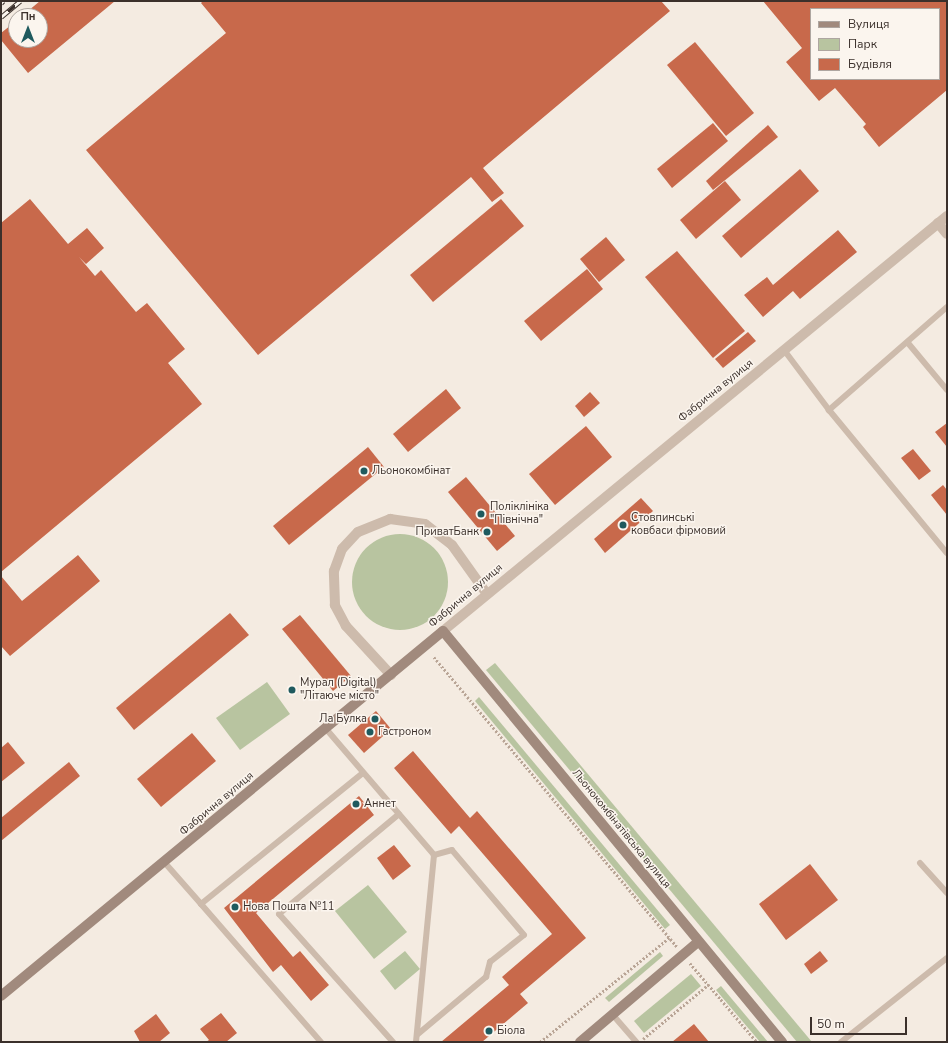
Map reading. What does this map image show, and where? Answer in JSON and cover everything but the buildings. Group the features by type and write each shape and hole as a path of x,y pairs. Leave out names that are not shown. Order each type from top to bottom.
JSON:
{"street":[{"name":"Фабрична вулиця","path":"1,996 327,730 443,630 947,216"},
{"path":"938,223 947,234"},
{"path":"391,675 346,626 335,605 334,571 342,549 358,532 390,519 425,524 452,545 487,594"},
{"name":"Льонокомбінатівська вулиця","path":"443,630 698,942 782,1042"},
{"path":"580,1042 698,942"}],"lane":[{"path":"829,410 908,343 947,307"},
{"path":"908,343 947,390"},
{"path":"784,350 829,410 947,553"},
{"path":"327,730 434,855 418,1034 416,1042"},
{"path":"201,904 363,772"},
{"path":"393,1042 279,914 399,814"},
{"path":"418,1034 486,978 490,962 524,935 452,850 434,855"},
{"path":"165,863 321,1042"},
{"path":"920,863 947,893"},
{"path":"841,1042 947,958"},
{"path":"612,1014 636,1042"}],"path":[{"path":"434,657 757,1042"},
{"path":"540,1042 669,937"},
{"path":"639,1042 709,984"}],"green space":[{"path":"400,534 418,538 427,542 434,548 440,555 444,564 448,582 444,600 440,609 434,616 427,622 418,626 400,630 382,626 373,622 366,616 360,609 356,600 352,582 356,564 360,555 366,548 373,542 382,538"},
{"path":"495,663 812,1042 797,1042 486,670"},
{"path":"267,682 290,714 240,750 216,718"},
{"path":"479,697 670,925 665,929 475,701"},
{"path":"368,885 407,932 374,959 335,911"},
{"path":"405,951 420,969 395,990 380,971"},
{"path":"660,952 663,956 609,1002 605,998"},
{"path":"691,974 701,986 644,1033 634,1021"},
{"path":"721,986 768,1042 760,1042 716,990"}],"railway":[{"path":"1,17 20,1"}],"place":[{"name":"Льонокомбінат","path":"364,471"},
{"name":"Поліклініка \"Північна\"","path":"481,514"},
{"name":"Стовпинські ковбаси фірмовий","path":"623,525"},
{"name":"ПриватБанк","path":"487,532"},
{"name":"Мурал (Digital) \"Літаюче місто\"","path":"292,690"},
{"name":"Ла Булка","path":"375,719"},
{"name":"Гастроном","path":"370,732"},
{"name":"Аннет","path":"356,804"},
{"name":"Нова Пошта №11","path":"235,907"},
{"name":"Біола","path":"489,1031"}]}
